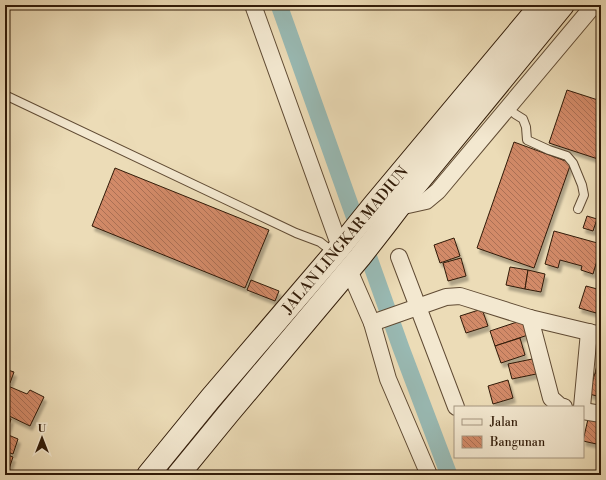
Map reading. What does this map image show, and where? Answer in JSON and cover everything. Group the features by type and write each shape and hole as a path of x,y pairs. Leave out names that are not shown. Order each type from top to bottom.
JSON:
{"main road":[{"name":"JALAN LINGKAR MADIUN","path":"178,475 385,226 399,207 400,183 541,5"},
{"name":"JALAN LINGKAR MADIUN","path":"148,475 210,399 341,246 373,206 400,183 563,5"},
{"path":"210,399 228,414"}],"street":[{"path":"253,5 341,246"},
{"path":"400,183 396,168 404,155 530,5"},
{"path":"399,207 426,201 438,191 594,5"},
{"path":"399,257 456,406"},
{"path":"354,263 376,322 388,378 429,475"},
{"path":"376,322 446,297 460,296 530,318 595,334 582,406"},
{"path":"530,318 551,398 560,406"},
{"path":"584,411 601,414"}],"lane":[{"path":"5,95 296,233 320,242 341,246"},
{"path":"508,108 523,119 526,127 527,140 567,156 573,162 582,185 584,195 578,209"}],"building":[{"path":"567,90 601,101 601,160 549,143"},
{"path":"514,142 571,163 534,268 477,248"},
{"path":"115,168 269,230 245,288 92,226"},
{"path":"587,216 597,219 593,231 583,228"},
{"path":"554,231 601,244 593,274 581,270 582,266 560,260 558,268 545,264"},
{"path":"454,238 460,256 440,263 434,245"},
{"path":"461,258 466,276 448,281 443,263"},
{"path":"510,267 528,270 525,289 506,285"},
{"path":"528,270 545,274 541,292 525,289"},
{"path":"251,280 279,291 275,301 247,290"},
{"path":"586,286 601,290 601,298 596,313 579,308"},
{"path":"601,298 601,315 596,313"},
{"path":"482,309 488,326 466,333 460,316"},
{"path":"523,320 528,335 495,346 490,331"},
{"path":"520,338 525,355 501,363 495,346"},
{"path":"601,350 601,374 595,373"},
{"path":"537,358 541,373 512,379 508,364"},
{"path":"5,369 14,372 10,383 5,381"},
{"path":"595,373 601,374 601,397 589,394"},
{"path":"508,380 513,398 493,404 488,386"},
{"path":"8,386 27,394 30,390 44,397 30,426 5,414 5,393"},
{"path":"5,417 11,419 5,438"},
{"path":"588,419 601,423 601,445 584,441"},
{"path":"6,434 18,439 13,454 5,451"},
{"path":"5,454 13,457 7,475 5,475"}],"waterway":[{"path":"279,5 401,348 449,475"}]}
